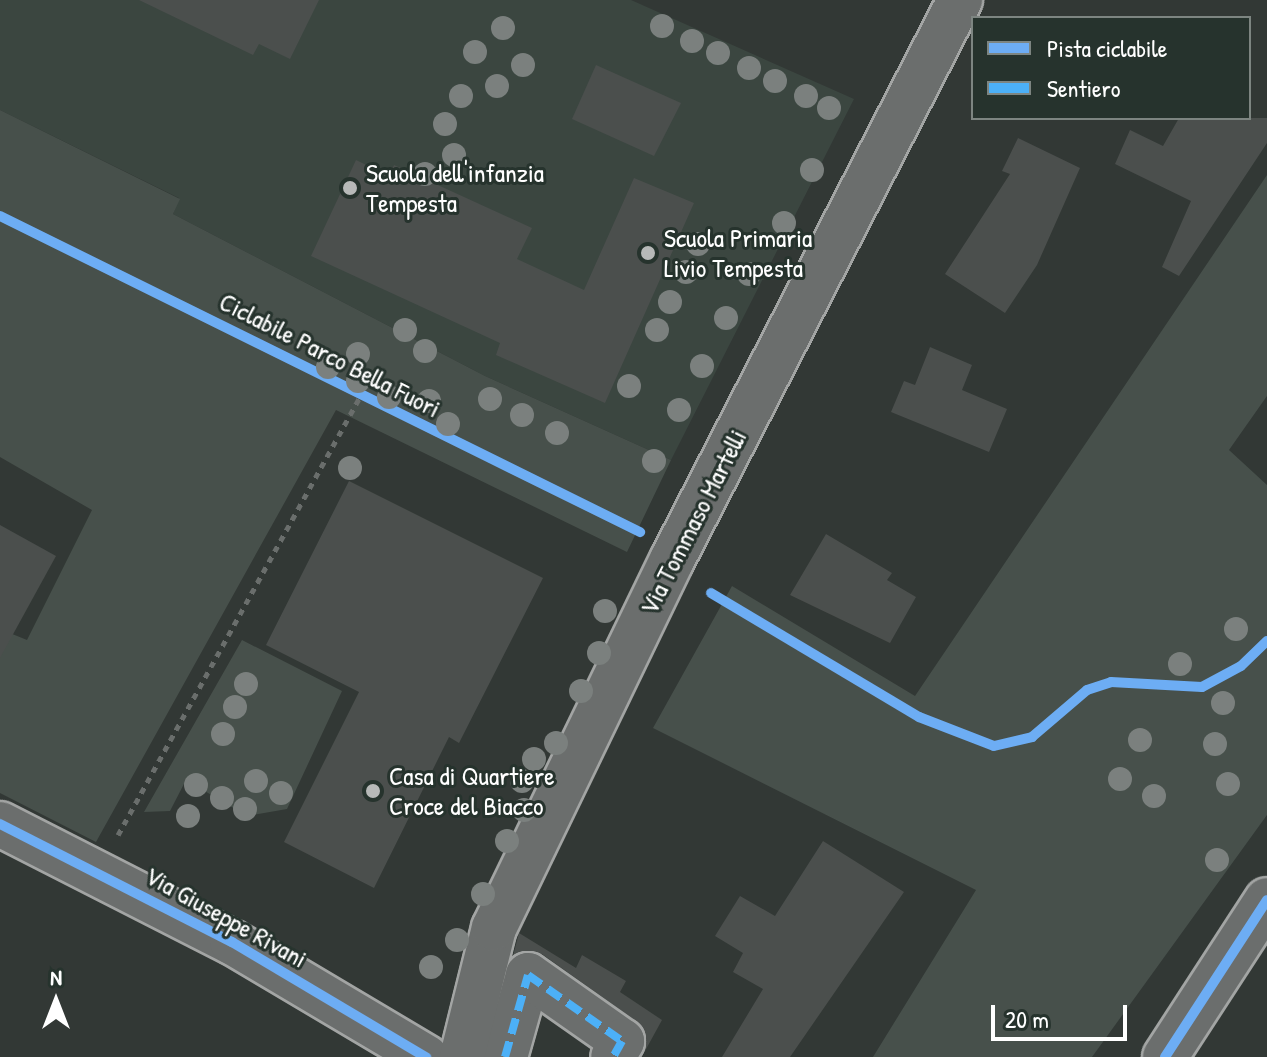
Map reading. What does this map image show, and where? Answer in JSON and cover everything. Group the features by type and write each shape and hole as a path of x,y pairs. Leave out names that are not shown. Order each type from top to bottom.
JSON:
{"main road":[{"name":"Via Tommaso Martelli","path":"462,1057 494,928 672,560 960,0"},
{"name":"Via Giuseppe Rivani","path":"0,824 232,942 426,1057"},
{"path":"1165,1057 1267,900"},
{"path":"505,1057 528,975 622,1041 613,1057"}],"path":[{"path":"114,842 361,395"}],"shaded area":[{"path":"0,0 631,0 854,99 671,460 485,376 173,214 179,198 0,110"},
{"path":"0,110 180,199 173,214 485,376 671,460 627,552 336,410 96,842 0,793 0,629 27,640 92,510 0,457"},
{"path":"1267,175 1267,396 1229,450 1267,485 1267,815 1092,1057 873,1057 976,890 653,728 732,586 915,696"},
{"path":"242,640 342,691 287,809 247,816 186,780 170,811 144,812"}],"building":[{"path":"139,0 319,0 290,59 259,44 253,55"},
{"path":"596,65 681,103 654,156 572,119"},
{"path":"1267,118 1267,143 1179,276 1162,267 1191,201 1115,164 1130,130 1163,146 1178,120"},
{"path":"1018,138 1080,168 1037,265 1005,313 945,274 1010,174 1002,171"},
{"path":"356,160 389,176 394,165 532,228 517,259 584,290 634,178 694,203 605,403 496,355 500,343 311,256"},
{"path":"930,347 972,365 962,390 1007,409 989,452 891,412 904,381 915,385"},
{"path":"349,481 543,578 459,743 449,737 374,888 284,842 359,692 266,645"},
{"path":"0,525 56,556 0,658"},
{"path":"826,534 892,573 887,580 916,597 890,643 790,595"},
{"path":"823,841 904,892 790,1057 722,1057 763,989 733,972 743,953 715,936 740,896 775,916"},
{"path":"519,933 576,968 582,955 626,981 620,992 662,1020 645,1051 636,1021 542,954 513,956"}],"marked path":[{"path":"505,1057 528,975 622,1041 613,1057"}],"cycle path":[{"name":"Ciclabile Parco Bella Fuori","path":"0,216 640,532"},
{"path":"711,593 919,717 994,746 1032,737 1087,690 1111,682 1202,687 1241,666 1267,641"},
{"path":"0,824 232,942 426,1057"},
{"path":"1165,1057 1267,900"}],"place":[{"name":"Scuola dell'infanzia Tempesta","path":"350,188"},
{"name":"Scuola Primaria Livio Tempesta","path":"648,253"},
{"name":"Casa di Quartiere Croce del Biacco","path":"373,791"}]}
